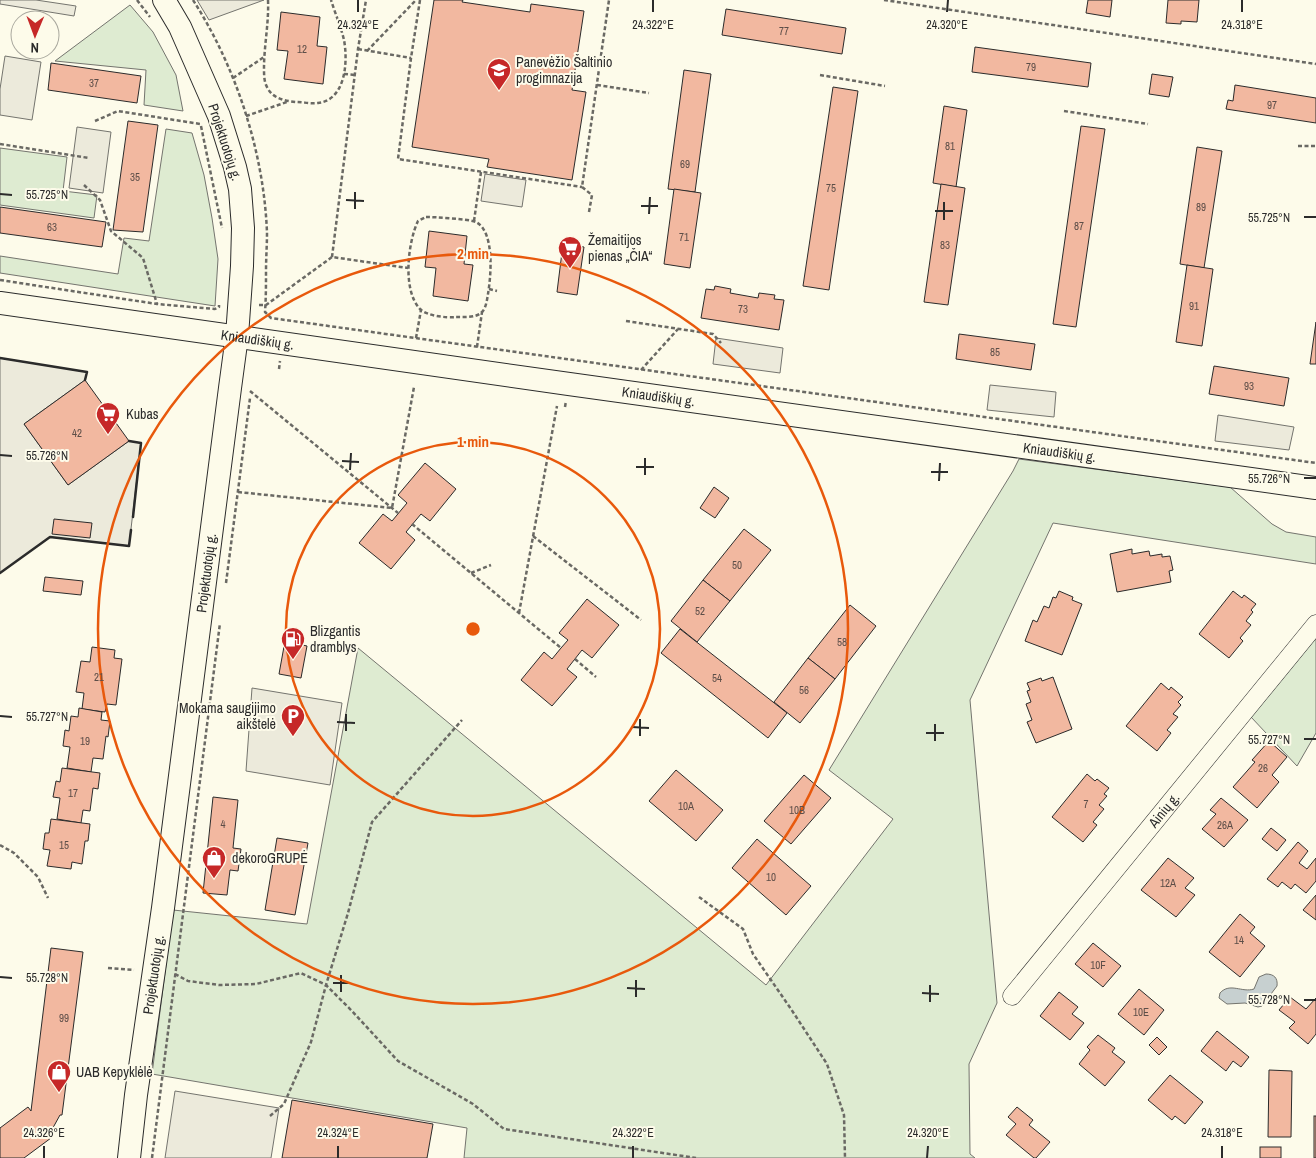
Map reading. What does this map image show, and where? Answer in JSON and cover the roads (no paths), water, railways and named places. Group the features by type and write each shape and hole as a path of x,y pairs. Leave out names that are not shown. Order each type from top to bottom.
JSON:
{"main road":[{"name":"Projektuotojų g.","path":"129,1158 237,336 242,266 240,189 235,167 219,116 180,27 164,0"},
{"name":"Kniaudiškių g.","path":"0,303 1316,488"}],"street":[{"name":"Ainių g.","path":"1012,996 1316,624"}],"place":[{"name":"Panevėžio Šaltinio progimnazija","path":"499,91"},
{"name":"Žemaitijos pienas „ČIA“","path":"570,269"},
{"name":"Kubas","path":"108,435"},
{"name":"Blizgantis dramblys","path":"293,660"},
{"name":"Mokama saugijimo aikštelė","path":"293,737"},
{"name":"dekoroGRUPĖ","path":"214,879"},
{"name":"UAB Kepyklėlė","path":"59,1093"}]}
